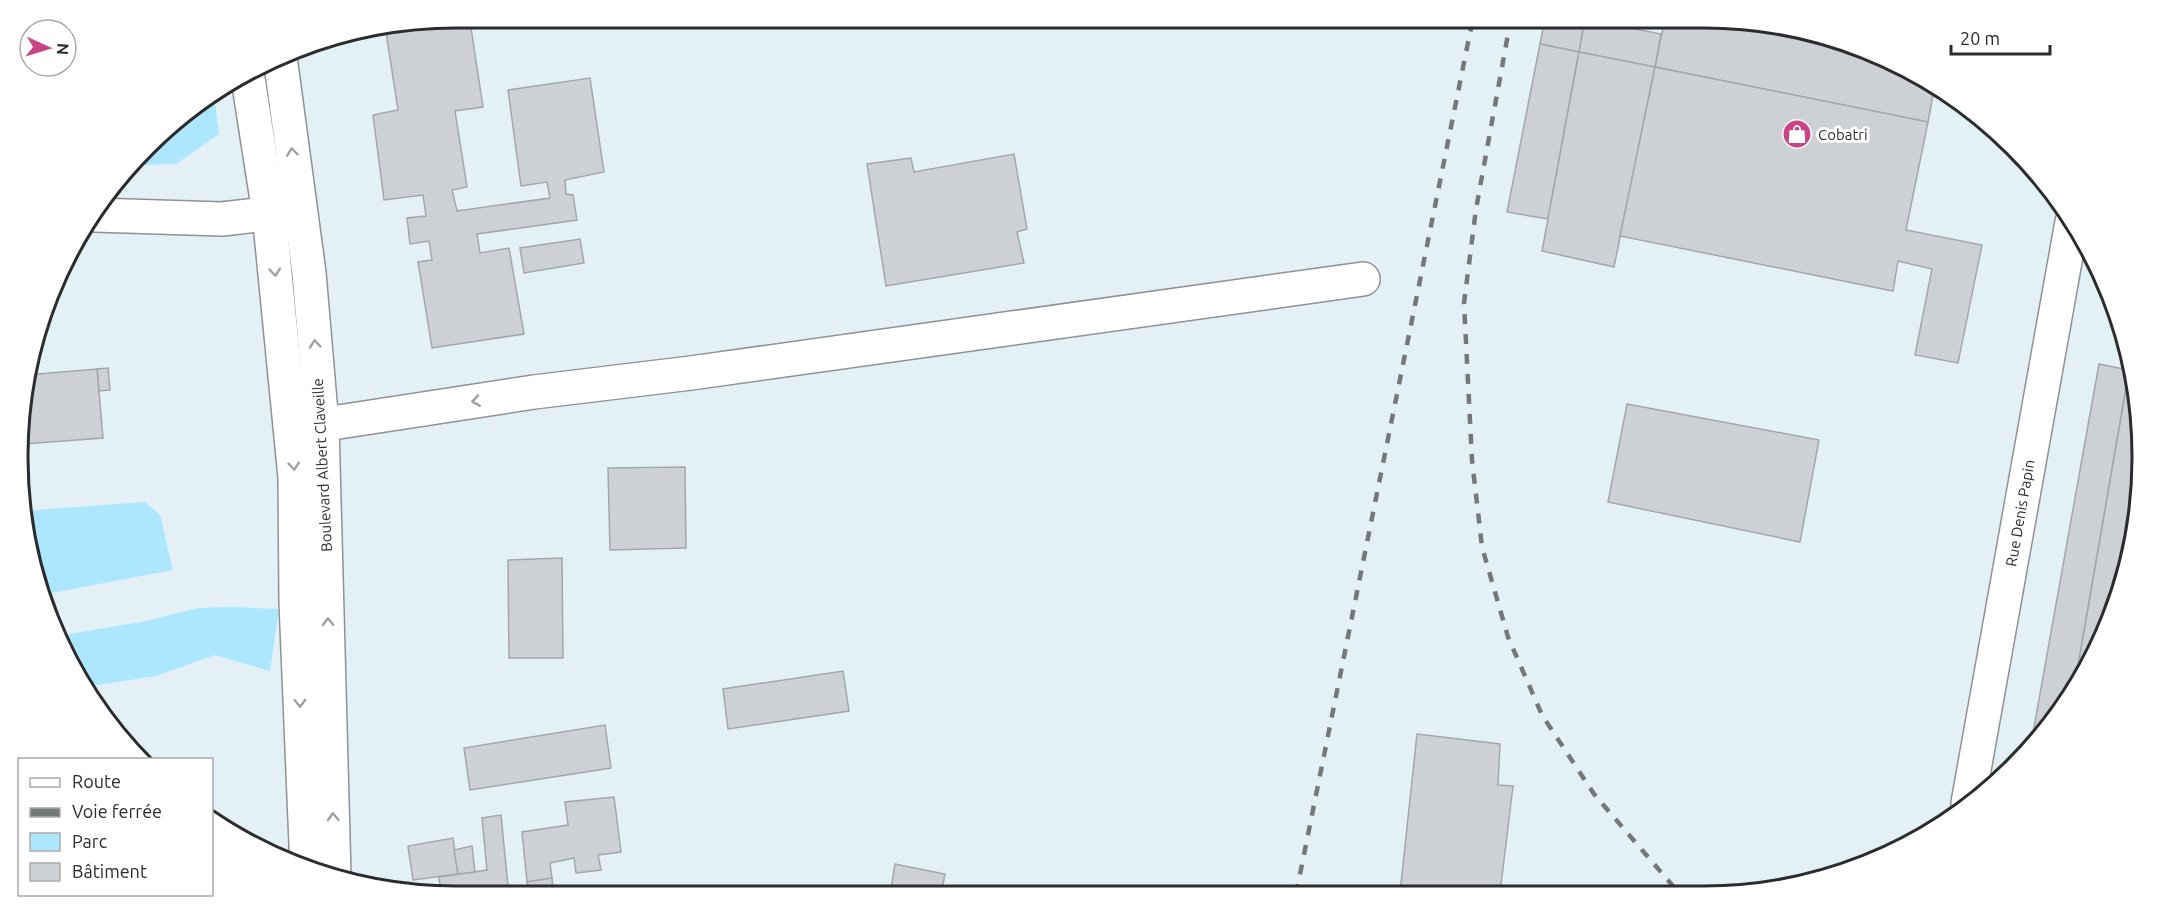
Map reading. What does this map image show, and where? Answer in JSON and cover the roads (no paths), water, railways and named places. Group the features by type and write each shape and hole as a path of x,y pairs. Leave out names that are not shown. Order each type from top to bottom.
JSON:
{"main road":[{"name":"Boulevard Albert Claveille","path":"280,67 290,429 295,477 297,613 307,858"},
{"name":"Boulevard Albert Claveille","path":"250,82 285,212 309,273 322,424 334,867"},
{"path":"104,215 222,219 285,212"},
{"name":"Rue Denis Papin","path":"1970,793 2070,235"},
{"path":"290,429 534,392 691,373 1364,279"}],"railway":[{"path":"1298,886 1471,28"},
{"path":"1509,28 1476,209 1464,303 1472,460 1482,547 1508,637 1542,715 1594,794 1673,886"}],"place":[{"name":"Cobatri","path":"1797,134"}]}
